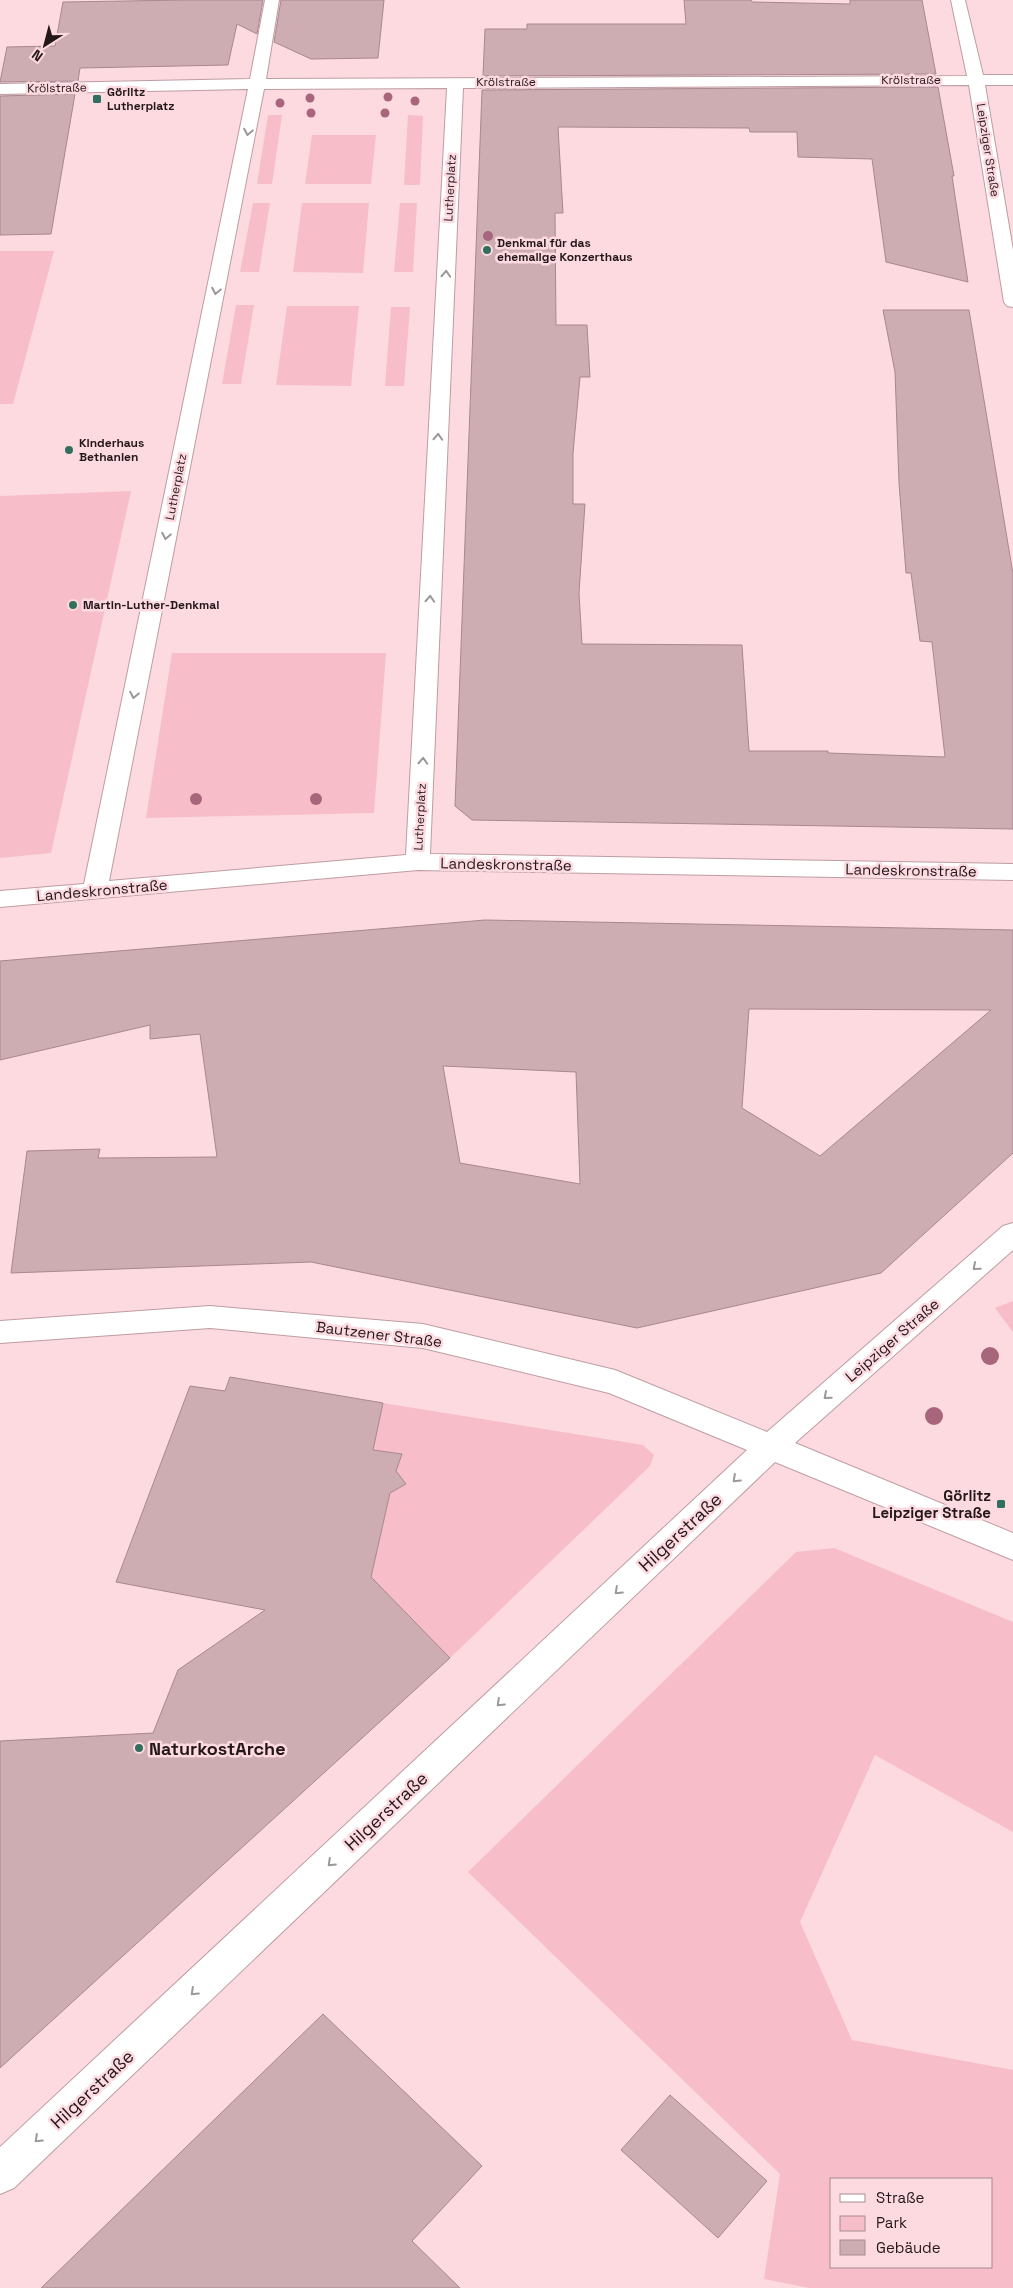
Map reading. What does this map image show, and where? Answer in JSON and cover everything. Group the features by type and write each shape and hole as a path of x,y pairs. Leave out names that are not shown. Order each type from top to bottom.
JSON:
{"street":[{"name":"Lutherplatz","path":"95,891 258,84 272,0"},
{"name":"Leipziger Straße","path":"958,0 976,80 1013,302"},
{"name":"Krölstraße","path":"0,89 455,82 1013,80"},
{"name":"Lutherplatz","path":"418,862 455,82"},
{"name":"Landeskronstraße","path":"0,899 418,862 1013,872"},
{"name":"Leipziger Straße","path":"771,1446 1013,1234"},
{"name":"Bautzener Straße","path":"0,1332 210,1317 423,1336 615,1382 1013,1547"},
{"name":"Hilgerstraße","path":"0,2174 771,1446"}],"green space":[{"path":"268,115 282,115 272,184 257,184"},
{"path":"408,115 423,116 420,185 404,185"},
{"path":"312,135 376,135 371,184 305,184"},
{"path":"253,203 270,203 259,272 240,272"},
{"path":"302,203 369,203 363,273 293,272"},
{"path":"400,203 417,203 413,272 394,272"},
{"path":"0,251 54,251 13,404 0,404"},
{"path":"236,305 254,305 241,384 222,384"},
{"path":"287,306 359,306 351,386 276,385"},
{"path":"391,307 410,307 404,386 385,386"},
{"path":"131,491 51,853 0,858 0,496"},
{"path":"172,653 386,653 374,813 146,818"},
{"path":"1013,1301 1013,1332 995,1308"},
{"path":"383,1403 643,1445 654,1455 650,1466 450,1658 377,1583 282,1548 390,1493 401,1454 373,1450"},
{"path":"834,1548 1013,1622 1013,1832 875,1755 800,1922 852,2040 1013,2070 1013,2288 809,2288 764,2279 780,2174 468,1872 796,1552"}],"building":[{"path":"263,0 257,34 237,24 228,65 80,68 78,81 0,82 7,47 55,46 63,2"},
{"path":"281,0 384,0 378,58 311,59 274,42"},
{"path":"684,0 751,0 752,2 850,4 850,0 922,0 936,74 483,76 485,29 527,29 527,24 686,24"},
{"path":"938,87 954,176 952,176 968,282 886,262 872,159 798,157 797,132 750,132 749,128 558,127 563,213 555,213 556,325 587,325 590,377 580,377 573,453 573,504 585,504 579,593 582,644 742,645 749,751 828,751 828,753 945,757 932,642 920,641 911,573 906,573 899,483 895,372 883,310 969,310 1013,574 1013,829 472,820 455,806 482,90"},
{"path":"75,94 51,234 0,235 0,96"},
{"path":"485,920 1013,930 1013,1153 881,1273 637,1328 311,1262 11,1273 27,1151 100,1149 98,1158 217,1157 200,1034 150,1039 150,1025 0,1060 0,961","holes":["749,1009 991,1010 820,1156 742,1108","443,1066 576,1072 580,1184 460,1163"]},
{"path":"230,1377 383,1403 373,1450 402,1454 396,1471 406,1484 390,1493 371,1577 450,1658 0,2068 0,1741 153,1733 178,1670 265,1610 116,1582 190,1386 225,1391"},
{"path":"323,2014 482,2166 412,2241 460,2288 41,2288"},
{"path":"670,2095 767,2181 718,2238 621,2150"}],"place":[{"name":"Görlitz Lutherplatz","path":"97,99"},
{"name":"Denkmal für das ehemalige Konzerthaus","path":"487,250"},
{"name":"Kinderhaus Bethanien","path":"69,450"},
{"name":"Martin-Luther-Denkmal","path":"73,605"},
{"name":"Görlitz Leipziger Straße","path":"1001,1504"},
{"name":"NaturkostArche","path":"139,1748"}]}
